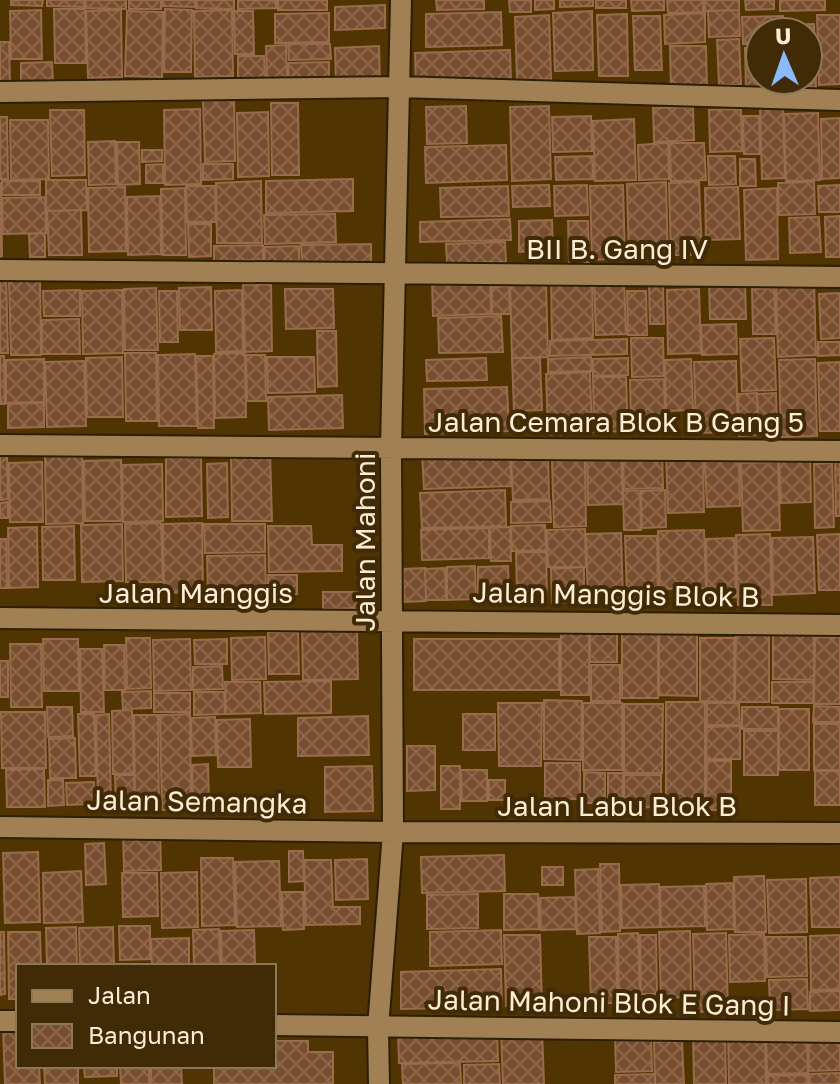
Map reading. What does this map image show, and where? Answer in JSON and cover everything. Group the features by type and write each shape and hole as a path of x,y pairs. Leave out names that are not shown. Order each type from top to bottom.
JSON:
{"street":[{"name":"Jalan Mahoni","path":"379,1084 378,1028 393,832 391,448 401,0"},
{"path":"0,92 399,87 840,100"},
{"name":"BII B. Gang IV","path":"0,270 840,277"},
{"name":"Jalan Cemara Blok B Gang 5","path":"0,445 840,451"},
{"name":"Jalan Manggis","path":"0,618 392,620"},
{"name":"Jalan Manggis Blok B","path":"392,620 840,625"},
{"name":"Jalan Semangka","path":"0,827 393,832"},
{"name":"Jalan Labu Blok B","path":"393,832 840,833"},
{"name":"Jalan Mahoni Blok E Gang I","path":"276,1025 840,1032"}],"building":[{"path":"11,0 43,0 42,6 11,5"},
{"path":"47,0 85,0 84,7 47,6"},
{"path":"86,0 126,0 126,9 85,8"},
{"path":"129,0 161,0 161,9 129,9"},
{"path":"163,0 195,0 195,7 163,6"},
{"path":"197,0 234,0 234,9 196,8"},
{"path":"238,0 276,0 276,8 238,9"},
{"path":"278,0 327,0 327,10 278,10"},
{"path":"436,0 484,0 484,9 437,10"},
{"path":"509,0 531,0 531,12 510,12"},
{"path":"535,0 554,0 554,9 535,10"},
{"path":"560,0 593,0 593,6 560,7"},
{"path":"596,0 626,0 626,8 596,8"},
{"path":"631,0 664,0 664,10 632,11"},
{"path":"667,0 703,0 703,12 668,13"},
{"path":"705,0 739,0 739,10 705,11"},
{"path":"745,0 774,0 774,9 746,10"},
{"path":"780,0 825,0 825,10 780,11"},
{"path":"385,5 385,28 335,30 335,7"},
{"path":"54,9 85,9 86,63 55,63"},
{"path":"165,9 192,10 191,72 164,72"},
{"path":"41,10 42,59 11,59 10,11"},
{"path":"121,10 122,77 88,78 86,11"},
{"path":"232,10 233,76 195,77 194,11"},
{"path":"739,10 740,36 709,37 708,11"},
{"path":"127,11 163,12 162,77 125,76"},
{"path":"234,11 253,11 254,54 235,54"},
{"path":"592,11 593,70 555,71 553,13"},
{"path":"501,12 502,45 426,47 426,14"},
{"path":"329,13 329,42 275,43 275,14"},
{"path":"705,13 705,42 665,44 664,15"},
{"path":"627,14 628,76 599,76 597,15"},
{"path":"549,15 551,79 517,80 515,17"},
{"path":"840,15 840,84 824,85 824,16 817,16"},
{"path":"633,16 660,16 662,70 635,70"},
{"path":"744,17 744,44 743,44"},
{"path":"739,39 741,85 719,85 717,40"},
{"path":"0,42 9,42 10,83 0,83"},
{"path":"288,44 330,44 331,59 289,60"},
{"path":"286,45 287,85 267,85 266,46"},
{"path":"379,46 380,85 336,86 335,48"},
{"path":"670,46 706,46 707,91 671,93"},
{"path":"510,50 511,82 416,84 415,53"},
{"path":"238,56 264,56 265,85 238,85"},
{"path":"52,62 53,83 21,83 21,63"},
{"path":"329,62 329,84 289,85 288,63"},
{"path":"234,99 235,161 205,162 203,100"},
{"path":"271,103 298,103 299,175 272,175"},
{"path":"466,106 467,143 427,144 426,107"},
{"path":"549,106 551,179 512,181 510,107"},
{"path":"693,107 694,140 654,142 653,108"},
{"path":"760,108 783,108 785,178 762,179"},
{"path":"200,109 201,184 165,185 164,110"},
{"path":"741,109 742,151 710,152 709,110"},
{"path":"50,110 84,110 85,175 52,176"},
{"path":"268,112 269,176 238,177 237,113"},
{"path":"818,113 820,180 786,181 784,114"},
{"path":"591,116 592,151 553,152 552,117"},
{"path":"743,116 759,116 760,154 744,154"},
{"path":"0,117 7,117 8,179 0,179"},
{"path":"840,118 840,178 822,179 821,119"},
{"path":"634,119 636,180 595,181 593,121"},
{"path":"10,120 48,120 49,179 11,180"},
{"path":"115,141 116,184 89,185 88,142"},
{"path":"117,142 139,142 140,184 118,185"},
{"path":"668,143 669,179 639,180 638,145"},
{"path":"670,143 704,143 706,180 671,181"},
{"path":"506,145 507,180 426,183 425,147"},
{"path":"142,150 162,150 162,161 142,162"},
{"path":"592,156 593,179 556,180 555,157"},
{"path":"708,156 735,156 736,184 709,185"},
{"path":"740,159 755,159 756,186 740,186"},
{"path":"163,164 163,183 146,183 146,165"},
{"path":"203,164 233,164 233,179 203,180"},
{"path":"353,179 353,211 266,213 266,181"},
{"path":"46,180 86,180 87,210 46,211"},
{"path":"2,181 40,181 40,195 2,195"},
{"path":"261,181 262,243 217,243 216,183"},
{"path":"666,182 668,260 629,261 627,184"},
{"path":"699,182 702,255 671,255 669,183"},
{"path":"814,182 815,214 779,215 778,183"},
{"path":"0,183 2,256 0,257"},
{"path":"549,185 550,206 513,207 512,186"},
{"path":"587,185 588,215 555,216 554,186"},
{"path":"623,185 625,258 592,260 590,186"},
{"path":"840,185 840,212 819,212 818,186"},
{"path":"186,186 215,186 216,222 187,222"},
{"path":"508,186 509,216 441,217 440,188"},
{"path":"125,187 126,251 89,252 88,188"},
{"path":"738,187 740,239 706,240 705,188"},
{"path":"185,188 186,255 163,255 161,189"},
{"path":"777,188 778,259 746,260 744,190"},
{"path":"160,196 161,254 128,255 127,197"},
{"path":"45,197 46,233 3,234 2,198"},
{"path":"81,210 82,255 49,255 47,211"},
{"path":"335,214 336,242 265,244 264,215"},
{"path":"840,216 840,257 826,257 825,217"},
{"path":"819,217 821,252 790,253 789,218"},
{"path":"510,219 511,240 420,242 420,222"},
{"path":"552,220 553,251 519,252 519,221"},
{"path":"568,221 588,221 589,263 569,263"},
{"path":"188,224 211,224 211,256 189,257"},
{"path":"45,233 45,257 30,257 29,234"},
{"path":"505,242 506,262 447,263 446,244"},
{"path":"371,244 371,262 302,264 301,245"},
{"path":"263,245 263,260 214,261 214,246"},
{"path":"299,246 299,261 265,262 264,247"},
{"path":"0,273 6,273 8,353 0,353"},
{"path":"592,277 593,338 552,340 551,279"},
{"path":"490,278 491,314 433,316 432,280"},
{"path":"40,279 41,355 11,355 9,280"},
{"path":"624,280 626,334 596,335 594,281"},
{"path":"745,280 746,319 710,319 709,281"},
{"path":"546,282 548,357 512,358 510,283"},
{"path":"814,282 816,355 778,357 776,283"},
{"path":"271,284 272,351 245,352 243,285"},
{"path":"509,286 510,314 492,314 492,287"},
{"path":"649,286 663,286 664,324 650,324"},
{"path":"211,287 212,330 180,330 179,288"},
{"path":"156,288 158,350 125,350 124,289"},
{"path":"774,288 776,334 753,334 752,289"},
{"path":"285,289 333,289 334,328 286,329"},
{"path":"699,289 701,353 668,354 667,290"},
{"path":"80,290 80,316 44,316 43,291"},
{"path":"122,290 123,353 83,354 82,291"},
{"path":"242,290 243,351 216,352 215,291"},
{"path":"159,291 177,291 178,342 160,342"},
{"path":"627,291 646,291 647,335 628,335"},
{"path":"840,293 840,338 821,339 819,294"},
{"path":"501,316 503,352 439,353 438,318"},
{"path":"79,319 80,354 42,354 42,320"},
{"path":"736,324 737,354 702,355 701,325"},
{"path":"317,331 336,331 337,386 318,387"},
{"path":"631,338 663,338 664,376 632,377"},
{"path":"774,338 776,390 742,391 740,339"},
{"path":"627,339 627,354 550,356 550,341"},
{"path":"818,342 840,342 840,355 818,356"},
{"path":"125,353 156,353 157,421 126,421"},
{"path":"245,353 246,417 215,418 214,354"},
{"path":"195,354 197,426 159,426 158,355"},
{"path":"246,355 265,355 266,401 247,401"},
{"path":"0,356 4,356 5,404 0,404"},
{"path":"196,356 213,356 214,428 198,428"},
{"path":"122,357 123,417 87,417 86,358"},
{"path":"267,357 314,357 315,392 268,393"},
{"path":"591,357 592,371 548,372 548,359"},
{"path":"486,358 487,380 427,381 426,360"},
{"path":"512,358 540,358 542,410 514,411"},
{"path":"628,358 628,375 593,376 593,359"},
{"path":"44,359 44,402 6,403 6,360"},
{"path":"691,359 693,410 666,411 665,360"},
{"path":"815,359 817,436 781,437 779,360"},
{"path":"84,361 86,426 47,427 45,362"},
{"path":"736,361 738,432 696,433 694,362"},
{"path":"840,362 840,431 820,431 818,363"},
{"path":"590,372 592,433 548,435 546,374"},
{"path":"593,377 626,377 628,431 594,432"},
{"path":"664,379 665,419 631,421 630,380"},
{"path":"507,387 509,431 425,434 424,389"},
{"path":"757,393 758,435 739,436 738,394"},
{"path":"776,393 777,431 759,432 757,394"},
{"path":"342,395 343,428 269,430 268,397"},
{"path":"44,403 44,427 8,428 8,404"},
{"path":"510,449 511,486 424,489 422,452"},
{"path":"662,450 663,488 624,489 623,452"},
{"path":"270,451 272,521 232,521 231,452"},
{"path":"621,452 623,504 588,505 587,453"},
{"path":"703,452 704,512 668,513 666,454"},
{"path":"82,453 83,523 46,524 45,454"},
{"path":"0,454 7,454 8,499 0,500"},
{"path":"548,455 549,499 513,500 511,456"},
{"path":"810,456 811,502 781,503 779,457"},
{"path":"835,457 840,457 840,516 836,516"},
{"path":"166,458 201,458 202,516 166,517"},
{"path":"121,460 122,521 85,521 84,461"},
{"path":"585,460 586,526 554,527 552,461"},
{"path":"739,461 740,506 707,507 705,462"},
{"path":"42,462 43,522 10,522 9,463"},
{"path":"778,462 780,530 743,531 741,463"},
{"path":"227,463 228,517 208,518 207,464"},
{"path":"832,463 834,527 815,528 814,464"},
{"path":"162,464 163,521 123,522 122,465"},
{"path":"505,490 506,526 422,528 420,493"},
{"path":"640,490 641,530 624,530 623,491"},
{"path":"665,490 666,527 642,528 641,491"},
{"path":"550,501 551,522 511,523 511,502"},
{"path":"8,502 8,518 0,518 0,503"},
{"path":"161,523 163,582 126,582 125,524"},
{"path":"202,523 203,592 164,593 163,524"},
{"path":"122,524 123,581 82,582 81,525"},
{"path":"204,524 265,524 265,552 205,553"},
{"path":"545,525 546,550 512,551 511,526"},
{"path":"74,526 75,580 43,580 42,527"},
{"path":"268,526 311,526 312,545 342,545 342,571 269,572"},
{"path":"37,527 38,587 9,588 8,528"},
{"path":"510,527 511,561 491,561 490,528"},
{"path":"489,528 489,558 422,560 421,530"},
{"path":"585,529 586,567 548,567 547,530"},
{"path":"704,530 706,588 660,589 658,531"},
{"path":"621,533 623,601 588,602 586,534"},
{"path":"770,534 772,605 738,605 736,535"},
{"path":"840,534 840,590 819,590 817,535"},
{"path":"625,536 657,536 658,596 627,596"},
{"path":"813,537 815,593 773,595 772,538"},
{"path":"734,538 736,597 707,598 706,539"},
{"path":"0,539 6,539 7,588 0,588"},
{"path":"516,552 546,552 547,596 517,597"},
{"path":"265,555 266,594 208,595 207,556"},
{"path":"475,566 476,599 447,600 447,567"},
{"path":"508,566 509,600 478,600 478,567"},
{"path":"584,567 584,602 552,603 551,569"},
{"path":"425,568 426,601 404,602 403,569"},
{"path":"445,568 446,600 426,600 425,569"},
{"path":"268,575 297,575 297,594 268,594"},
{"path":"323,592 358,592 359,608 323,609"},
{"path":"357,626 358,679 303,680 302,627"},
{"path":"590,626 617,626 617,662 590,662"},
{"path":"561,629 589,630 589,695 561,695"},
{"path":"622,631 658,631 658,698 622,698"},
{"path":"268,632 298,632 299,674 269,674"},
{"path":"659,633 697,633 697,696 659,695"},
{"path":"736,634 769,634 769,702 735,702"},
{"path":"773,634 814,634 814,680 773,679"},
{"path":"265,637 266,679 232,680 231,638"},
{"path":"815,637 840,637 840,704 814,704"},
{"path":"126,638 150,638 151,688 127,689"},
{"path":"700,638 734,638 734,702 700,701"},
{"path":"43,639 78,639 79,691 44,691"},
{"path":"190,639 191,690 154,691 153,640"},
{"path":"227,639 227,664 195,664 194,640"},
{"path":"414,639 559,639 559,690 414,690"},
{"path":"10,644 41,644 42,707 11,707"},
{"path":"104,645 124,645 125,690 105,690"},
{"path":"80,649 102,649 104,712 81,712"},
{"path":"0,661 8,661 8,697 0,697"},
{"path":"591,665 620,665 620,701 591,701"},
{"path":"222,666 223,689 193,690 193,667"},
{"path":"331,681 331,713 265,714 264,682"},
{"path":"225,682 260,682 261,713 226,714"},
{"path":"772,682 814,682 813,703 772,703"},
{"path":"151,691 151,708 123,709 122,692"},
{"path":"194,692 224,692 225,714 194,715"},
{"path":"154,693 190,693 190,712 154,712"},
{"path":"544,700 582,701 581,760 544,759"},
{"path":"666,702 705,702 705,806 666,805"},
{"path":"498,703 542,703 541,766 499,766"},
{"path":"583,703 622,703 622,770 583,770"},
{"path":"707,703 739,703 740,725 707,725"},
{"path":"624,704 663,704 662,773 624,773"},
{"path":"814,706 840,707 840,722 813,722"},
{"path":"47,707 72,707 73,736 48,737"},
{"path":"742,707 778,707 778,729 742,729"},
{"path":"779,709 809,709 809,770 779,770"},
{"path":"132,710 134,773 113,774 112,711"},
{"path":"1,712 45,712 46,768 2,768"},
{"path":"78,714 94,714 96,776 80,776"},
{"path":"109,714 111,803 98,803 96,715"},
{"path":"190,714 191,809 162,810 160,715"},
{"path":"463,714 495,714 495,750 463,750"},
{"path":"134,715 158,715 159,808 135,808"},
{"path":"368,716 369,755 298,756 298,718"},
{"path":"215,717 216,755 192,756 191,718"},
{"path":"250,719 251,767 218,767 217,720"},
{"path":"814,724 840,724 840,770 814,770"},
{"path":"740,726 740,759 706,759 707,727"},
{"path":"744,731 778,731 778,775 744,775"},
{"path":"75,738 76,778 50,778 49,739"},
{"path":"407,746 435,746 435,790 407,791"},
{"path":"707,761 731,761 731,810 706,810"},
{"path":"545,763 580,763 580,799 545,799"},
{"path":"208,764 209,803 193,803 192,765"},
{"path":"372,766 373,811 325,812 325,767"},
{"path":"441,766 460,766 460,809 441,809"},
{"path":"44,769 45,807 7,807 6,770"},
{"path":"461,770 487,770 487,801 462,801"},
{"path":"815,771 840,771 840,805 815,805"},
{"path":"584,772 605,773 605,803 584,803"},
{"path":"608,773 623,773 622,803 608,803"},
{"path":"115,775 134,775 135,808 116,808"},
{"path":"624,775 661,775 661,807 624,808"},
{"path":"48,780 63,780 64,805 48,806"},
{"path":"489,780 505,780 505,800 489,800"},
{"path":"94,782 95,804 67,805 66,783"},
{"path":"160,830 161,870 124,871 123,832"},
{"path":"104,843 106,884 86,885 85,844"},
{"path":"289,851 303,851 304,881 289,882"},
{"path":"38,852 40,922 5,923 3,853"},
{"path":"504,855 505,891 422,893 421,857"},
{"path":"201,858 233,858 235,925 202,926"},
{"path":"367,859 368,899 336,900 335,860"},
{"path":"304,860 331,860 333,907 360,907 360,924 306,925"},
{"path":"279,861 281,926 237,927 235,862"},
{"path":"600,864 619,864 620,931 602,932"},
{"path":"542,867 563,867 563,885 542,885"},
{"path":"598,869 600,933 577,934 575,870"},
{"path":"81,871 83,922 44,923 43,873"},
{"path":"197,872 198,927 162,928 161,873"},
{"path":"122,873 157,873 158,916 123,917"},
{"path":"764,876 766,932 735,932 734,877"},
{"path":"840,877 840,927 812,927 810,878"},
{"path":"806,879 807,932 769,933 767,880"},
{"path":"733,883 734,929 707,930 706,884"},
{"path":"659,884 660,927 622,928 621,885"},
{"path":"704,886 705,926 661,927 660,887"},
{"path":"282,892 303,892 304,929 283,930"},
{"path":"478,894 478,928 427,929 427,895"},
{"path":"504,894 538,894 539,929 504,930"},
{"path":"575,897 576,929 541,930 540,898"},
{"path":"119,926 150,926 150,959 120,960"},
{"path":"76,927 77,964 47,964 46,928"},
{"path":"113,927 114,964 80,964 79,928"},
{"path":"219,929 220,964 194,964 193,930"},
{"path":"254,930 255,964 222,964 221,931"},
{"path":"501,930 502,964 430,966 430,932"},
{"path":"690,931 691,997 661,998 659,932"},
{"path":"0,932 4,932 5,994 0,995"},
{"path":"8,932 40,932 41,964 16,964 16,999 9,999"},
{"path":"638,933 640,1003 619,1003 618,934"},
{"path":"726,933 728,1011 695,1012 693,934"},
{"path":"764,934 765,981 730,982 729,935"},
{"path":"504,935 540,935 542,1005 506,1006"},
{"path":"640,935 656,935 657,994 641,994"},
{"path":"840,935 840,989 811,990 810,936"},
{"path":"589,937 616,937 617,1003 591,1003"},
{"path":"766,937 806,937 807,976 767,977"},
{"path":"189,938 189,964 152,964 151,939"},
{"path":"501,969 502,1007 401,1009 401,972"},
{"path":"807,979 808,1009 770,1010 769,980"},
{"path":"840,991 840,1010 810,1011 810,992"},
{"path":"16,1026 16,1068 39,1068 40,1084 5,1084 3,1027"},
{"path":"497,1029 498,1061 399,1063 398,1031"},
{"path":"542,1029 544,1084 503,1084 501,1030"},
{"path":"765,1032 766,1084 729,1084 728,1033"},
{"path":"840,1032 840,1070 809,1071 808,1033"},
{"path":"693,1033 725,1033 726,1084 694,1084"},
{"path":"807,1033 808,1073 767,1074 766,1034"},
{"path":"651,1036 652,1071 616,1072 615,1037"},
{"path":"276,1041 308,1041 308,1052 333,1052 333,1084 214,1084 214,1068 276,1068"},
{"path":"682,1041 684,1084 655,1084 654,1042"},
{"path":"460,1063 461,1084 403,1084 402,1064"},
{"path":"499,1064 500,1084 464,1084 464,1065"},
{"path":"44,1068 78,1068 78,1084 45,1084"},
{"path":"84,1068 117,1068 117,1076 85,1077"},
{"path":"120,1068 149,1068 149,1084 121,1084"},
{"path":"151,1068 181,1068 182,1084 151,1084"},
{"path":"840,1073 840,1084 810,1084 809,1074"},
{"path":"655,1074 655,1084 615,1084 615,1075"},
{"path":"808,1075 808,1084 768,1084 768,1076"}]}
